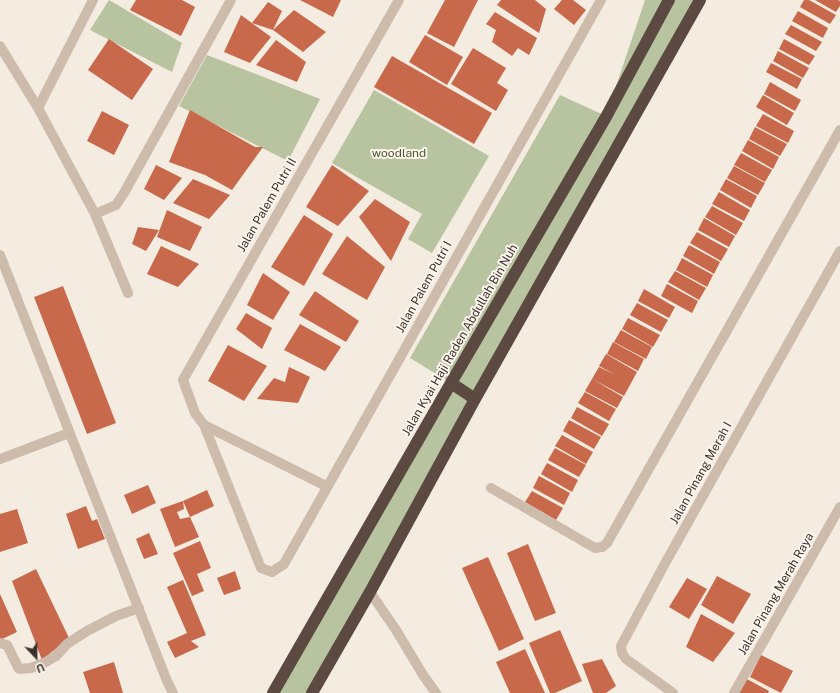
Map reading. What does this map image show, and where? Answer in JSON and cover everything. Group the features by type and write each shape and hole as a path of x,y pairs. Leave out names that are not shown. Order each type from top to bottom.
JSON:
{"highway":[{"name":"Jalan Kyai Haji Raden Abdullah Bin Nuh","path":"273,693 606,117 669,0"},
{"path":"312,693 370,592 475,399 700,0"},
{"path":"451,383 475,399"}],"street":[{"path":"38,108 93,0"},
{"path":"95,214 116,205 124,193 231,0"},
{"name":"Jalan Palem Putri II","path":"261,568 204,425 195,413 183,380 399,0"},
{"name":"Jalan Palem Putri I","path":"261,568 272,572 284,564 326,486 600,0"},
{"path":"0,46 38,108 95,214 128,293"},
{"path":"491,488 595,548 602,547 607,543 840,130"},
{"name":"Jalan Pinang Merah I","path":"673,693 626,660 622,653 621,646 667,560 840,251"},
{"path":"0,255 173,693"},
{"path":"204,425 326,486"},
{"path":"0,460 69,432"},
{"name":"Jalan Pinang Merah Raya","path":"734,693 840,507"},
{"path":"370,592 436,693"},
{"path":"0,643 7,645 19,669 32,668 44,664 56,656 67,644 87,631 116,616 139,608"}],"green space":[{"path":"109,0 182,43 172,72 90,30"},
{"path":"645,0 699,0 311,693 273,693 451,383 410,358 560,95 606,116"},
{"path":"207,55 320,99 288,161 179,106"},
{"name":"woodland","path":"374,90 489,156 432,253 408,239 422,214 332,163"}],"building":[{"path":"136,0 182,0 195,7 181,36 130,10"},
{"path":"300,0 341,0 333,17"},
{"path":"445,0 478,0 454,47 427,33"},
{"path":"501,0 535,0 546,9 539,33 497,5"},
{"path":"562,0 573,0 586,10 574,25 554,9"},
{"path":"804,0 809,0 836,15 830,24 800,7"},
{"path":"815,0 838,0 840,1 840,6 836,12"},
{"path":"268,2 282,11 273,30 252,23"},
{"path":"294,10 326,32 303,52 273,30"},
{"path":"798,11 828,28 823,38 792,21"},
{"path":"495,12 537,38 529,55 518,48 512,56 492,42 496,30 486,24"},
{"path":"241,15 271,37 250,63 224,52"},
{"path":"791,25 822,42 816,51 785,34"},
{"path":"425,35 463,57 447,85 409,62"},
{"path":"109,39 153,69 132,100 88,70"},
{"path":"784,39 815,56 809,65 779,49"},
{"path":"276,40 306,62 297,82 256,65"},
{"path":"473,48 506,68 497,83 508,90 496,111 451,84"},
{"path":"778,51 809,68 803,78 773,61"},
{"path":"392,56 492,113 474,144 374,87"},
{"path":"771,63 802,79 797,89 766,72"},
{"path":"770,82 801,100 795,111 764,94"},
{"path":"763,95 794,113 787,125 756,107"},
{"path":"190,110 255,147 263,147 232,190 205,175 169,162"},
{"path":"102,111 129,125 114,155 87,141"},
{"path":"763,114 794,131 788,143 756,126"},
{"path":"755,127 787,144 780,156 749,139"},
{"path":"748,140 779,157 773,169 742,151"},
{"path":"741,153 772,170 765,182 734,165"},
{"path":"156,165 182,178 164,200 144,189"},
{"path":"332,165 369,191 338,226 306,207"},
{"path":"734,166 765,183 758,195 727,178"},
{"path":"193,179 230,195 209,219 173,203"},
{"path":"726,179 757,196 751,208 720,190"},
{"path":"719,192 750,210 744,221 712,204"},
{"path":"375,199 410,222 391,261 359,217"},
{"path":"712,206 743,223 736,235 705,217"},
{"path":"167,210 202,227 190,251 157,237"},
{"path":"304,215 333,234 304,286 271,267"},
{"path":"704,218 735,236 729,247 698,230"},
{"path":"138,227 159,230 146,251 132,244"},
{"path":"697,232 728,249 721,261 690,243"},
{"path":"347,236 385,267 367,300 322,274"},
{"path":"689,245 720,262 714,274 683,256"},
{"path":"161,246 199,264 178,287 147,274"},
{"path":"682,258 713,275 707,287 676,270"},
{"path":"675,271 706,288 699,300 668,282"},
{"path":"263,273 290,292 273,320 247,305"},
{"path":"667,284 698,301 692,313 661,296"},
{"path":"63,286 116,423 87,434 34,297"},
{"path":"644,289 675,307 669,318 638,301"},
{"path":"315,291 359,321 346,342 299,315"},
{"path":"637,303 668,320 661,332 630,315"},
{"path":"246,313 272,328 262,349 236,329"},
{"path":"628,318 660,335 653,347 622,329"},
{"path":"300,324 341,347 325,371 284,350"},
{"path":"621,330 652,347 646,359 614,342"},
{"path":"613,342 644,359 638,371 607,354"},
{"path":"228,345 267,366 244,401 208,381"},
{"path":"606,354 637,372 624,396 592,379 599,367 616,375 599,366"},
{"path":"289,367 310,377 298,403 257,399 274,378 285,382"},
{"path":"592,379 623,397 617,408 585,391"},
{"path":"585,392 616,409 609,421 578,403"},
{"path":"577,407 609,424 602,436 571,418"},
{"path":"569,420 601,437 594,449 563,431"},
{"path":"562,435 593,452 586,464 555,446"},
{"path":"555,448 586,465 579,477 548,460"},
{"path":"547,463 578,480 572,492 541,474"},
{"path":"539,476 570,493 564,505 533,488"},
{"path":"148,485 156,503 132,514 124,495"},
{"path":"207,490 214,506 190,517 183,501"},
{"path":"532,491 563,508 556,520 525,502"},
{"path":"183,501 184,509 177,512 180,519 190,517 199,537 175,547 160,509"},
{"path":"86,506 92,521 97,519 105,539 78,549 66,514"},
{"path":"17,509 28,543 0,552 0,514"},
{"path":"149,533 158,554 144,559 136,539"},
{"path":"200,541 211,568 197,574 204,591 192,596 173,553"},
{"path":"528,544 556,613 535,621 507,553"},
{"path":"488,557 524,639 499,651 462,568"},
{"path":"36,569 69,638 42,660 12,581"},
{"path":"235,571 241,589 224,595 217,578"},
{"path":"717,576 751,594 733,624 701,605"},
{"path":"687,578 707,589 689,619 669,607"},
{"path":"183,580 206,635 191,641 199,647 175,658 167,642 187,633 167,587"},
{"path":"0,594 17,632 0,640"},
{"path":"701,614 735,633 713,662 686,647"},
{"path":"560,630 582,681 555,693 550,693 529,643"},
{"path":"525,649 545,693 510,693 496,662"},
{"path":"761,655 793,671 781,693 750,677"},
{"path":"602,659 616,686 606,693 593,693 582,664"},
{"path":"114,662 123,693 90,693 83,672"},
{"path":"745,678 769,691 768,693 737,693"}]}
